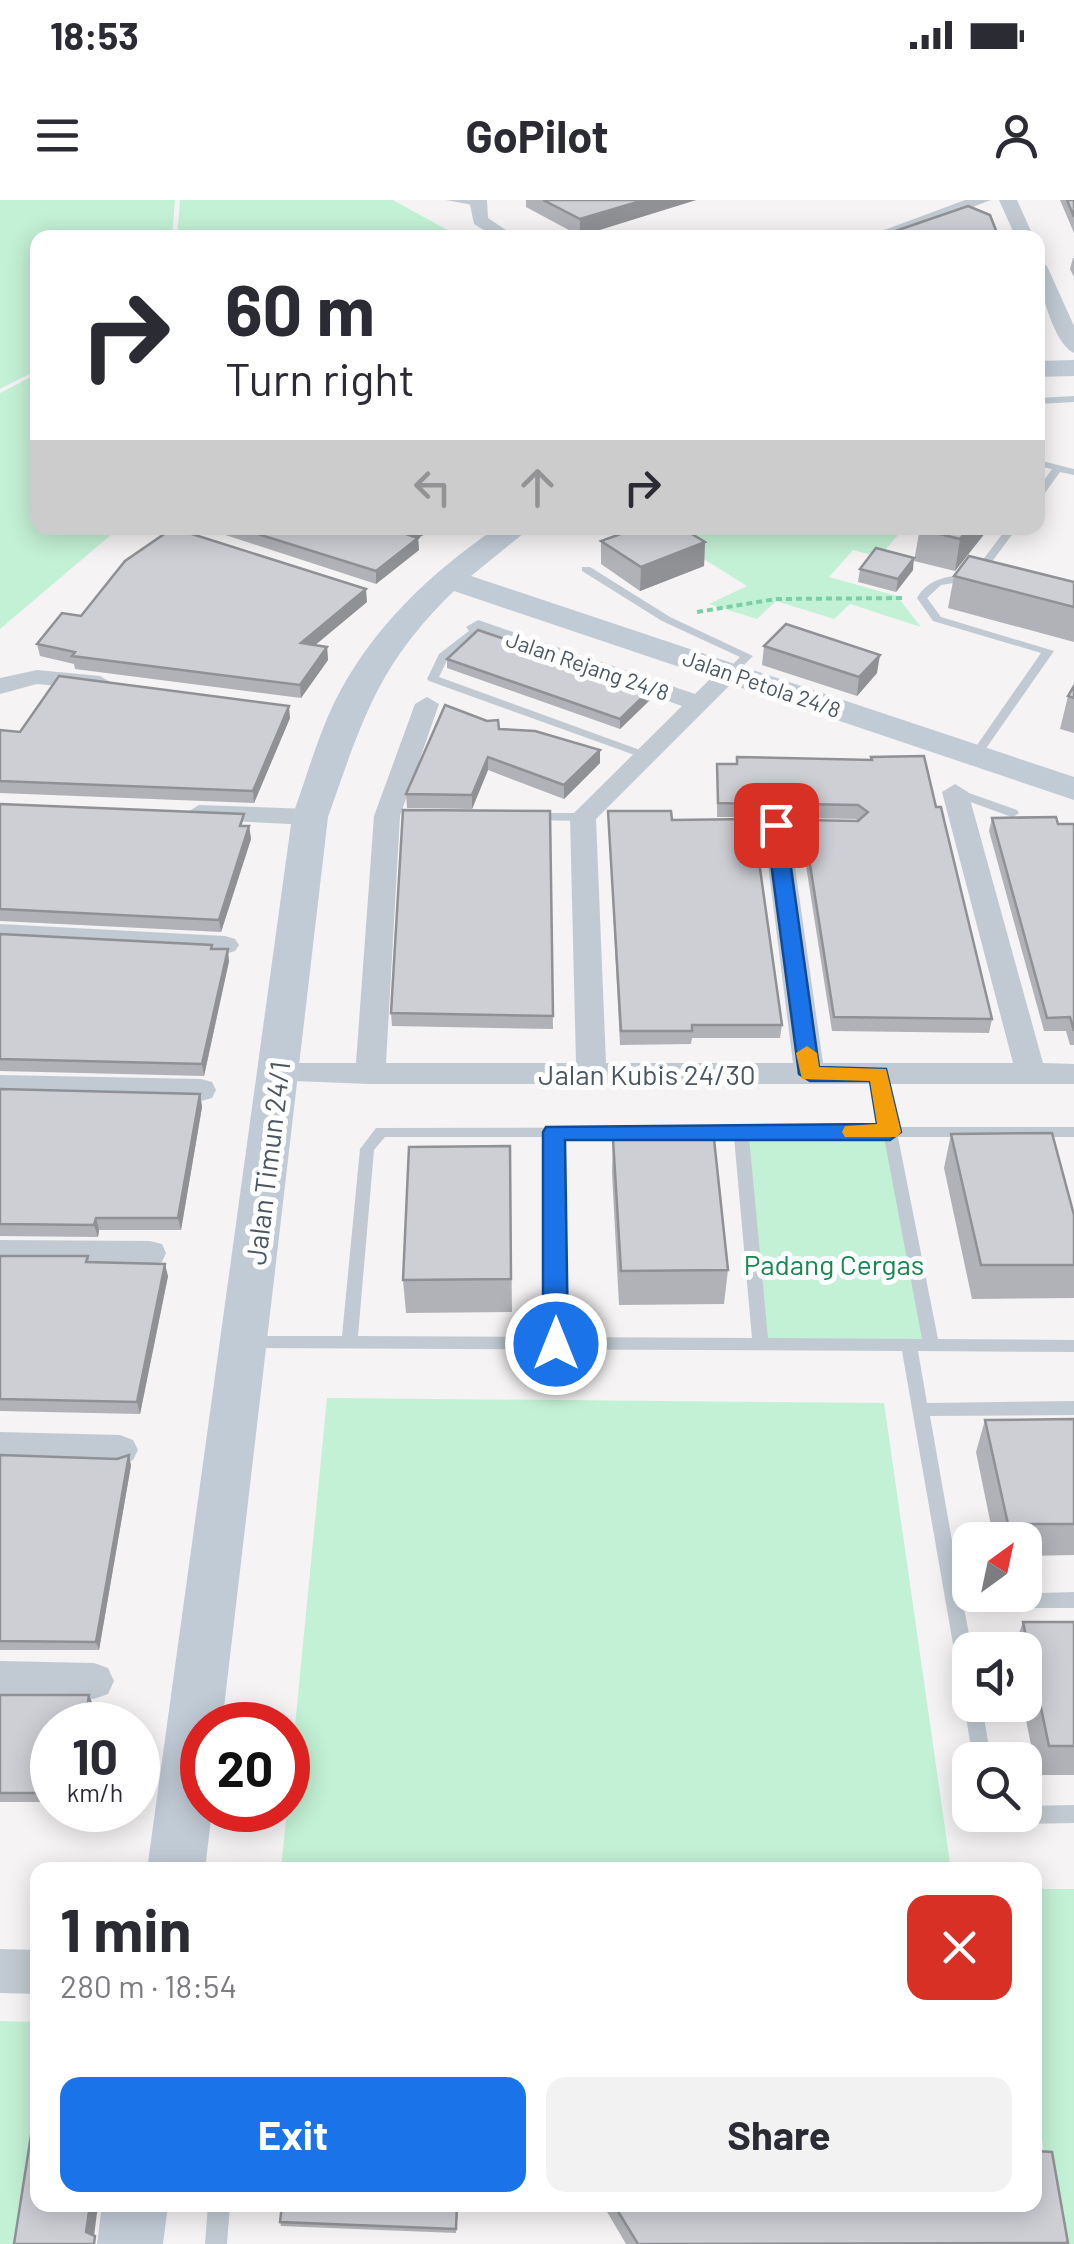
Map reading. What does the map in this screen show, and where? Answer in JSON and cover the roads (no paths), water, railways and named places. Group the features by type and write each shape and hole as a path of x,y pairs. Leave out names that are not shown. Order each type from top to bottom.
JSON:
{"street":[{"path":"894,230 982,200"},
{"path":"1008,200 1021,230"},
{"path":"478,202 480,220 497,230"},
{"path":"1045,294 1074,347"},
{"path":"1045,369 1074,368"},
{"name":"Jalan Timun 24/1","path":"177,1862 310,818 353,700 400,624 481,550 504,535"},
{"name":"Jalan Petola 24/8","path":"450,579 1074,788"},
{"name":"Jalan Rejang 24/8","path":"478,627 698,703"},
{"path":"591,1074 583,818 731,672"},
{"path":"8,683 41,675 118,685"},
{"path":"370,1074 397,816 435,707"},
{"path":"954,792 1031,1074"},
{"path":"174,812 310,818"},
{"path":"776,825 810,1074"},
{"path":"0,933 225,945"},
{"name":"Jalan Kubis 24/30","path":"279,1074 1074,1074"},
{"path":"0,1086 201,1090"},
{"path":"0,1252 150,1254"},
{"path":"0,1447 120,1450"},
{"path":"0,1679 94,1681"},
{"path":"0,1972 30,1972"},
{"path":"130,2244 134,2212"}],"lane":[{"path":"450,200 478,202"},
{"path":"1045,401 1074,399"},
{"path":"1045,465 1074,472"},
{"path":"1045,486 1058,468"},
{"path":"976,755 1048,650 936,619 922,598 934,584 975,577 1007,535"},
{"path":"586,569 666,619 747,656 731,672"},
{"path":"478,627 443,656 433,679 647,756"},
{"path":"954,792 1013,813"},
{"path":"524,817 583,818"},
{"path":"722,824 840,826"},
{"path":"879,1074 930,1346"},
{"path":"350,1342 367,1150 380,1132 1074,1132"},
{"path":"554,1132 556,1344"},
{"path":"741,1132 762,1345"},
{"path":"244,1342 1074,1346"},
{"path":"910,1346 952,1589"},
{"path":"920,1410 1074,1408"},
{"path":"1042,1600 1074,1600"},
{"path":"1042,1815 1074,1814"},
{"path":"216,2244 218,2212"}],"park label":[{"name":"Padang Cergas","path":"834,1264"}]}
